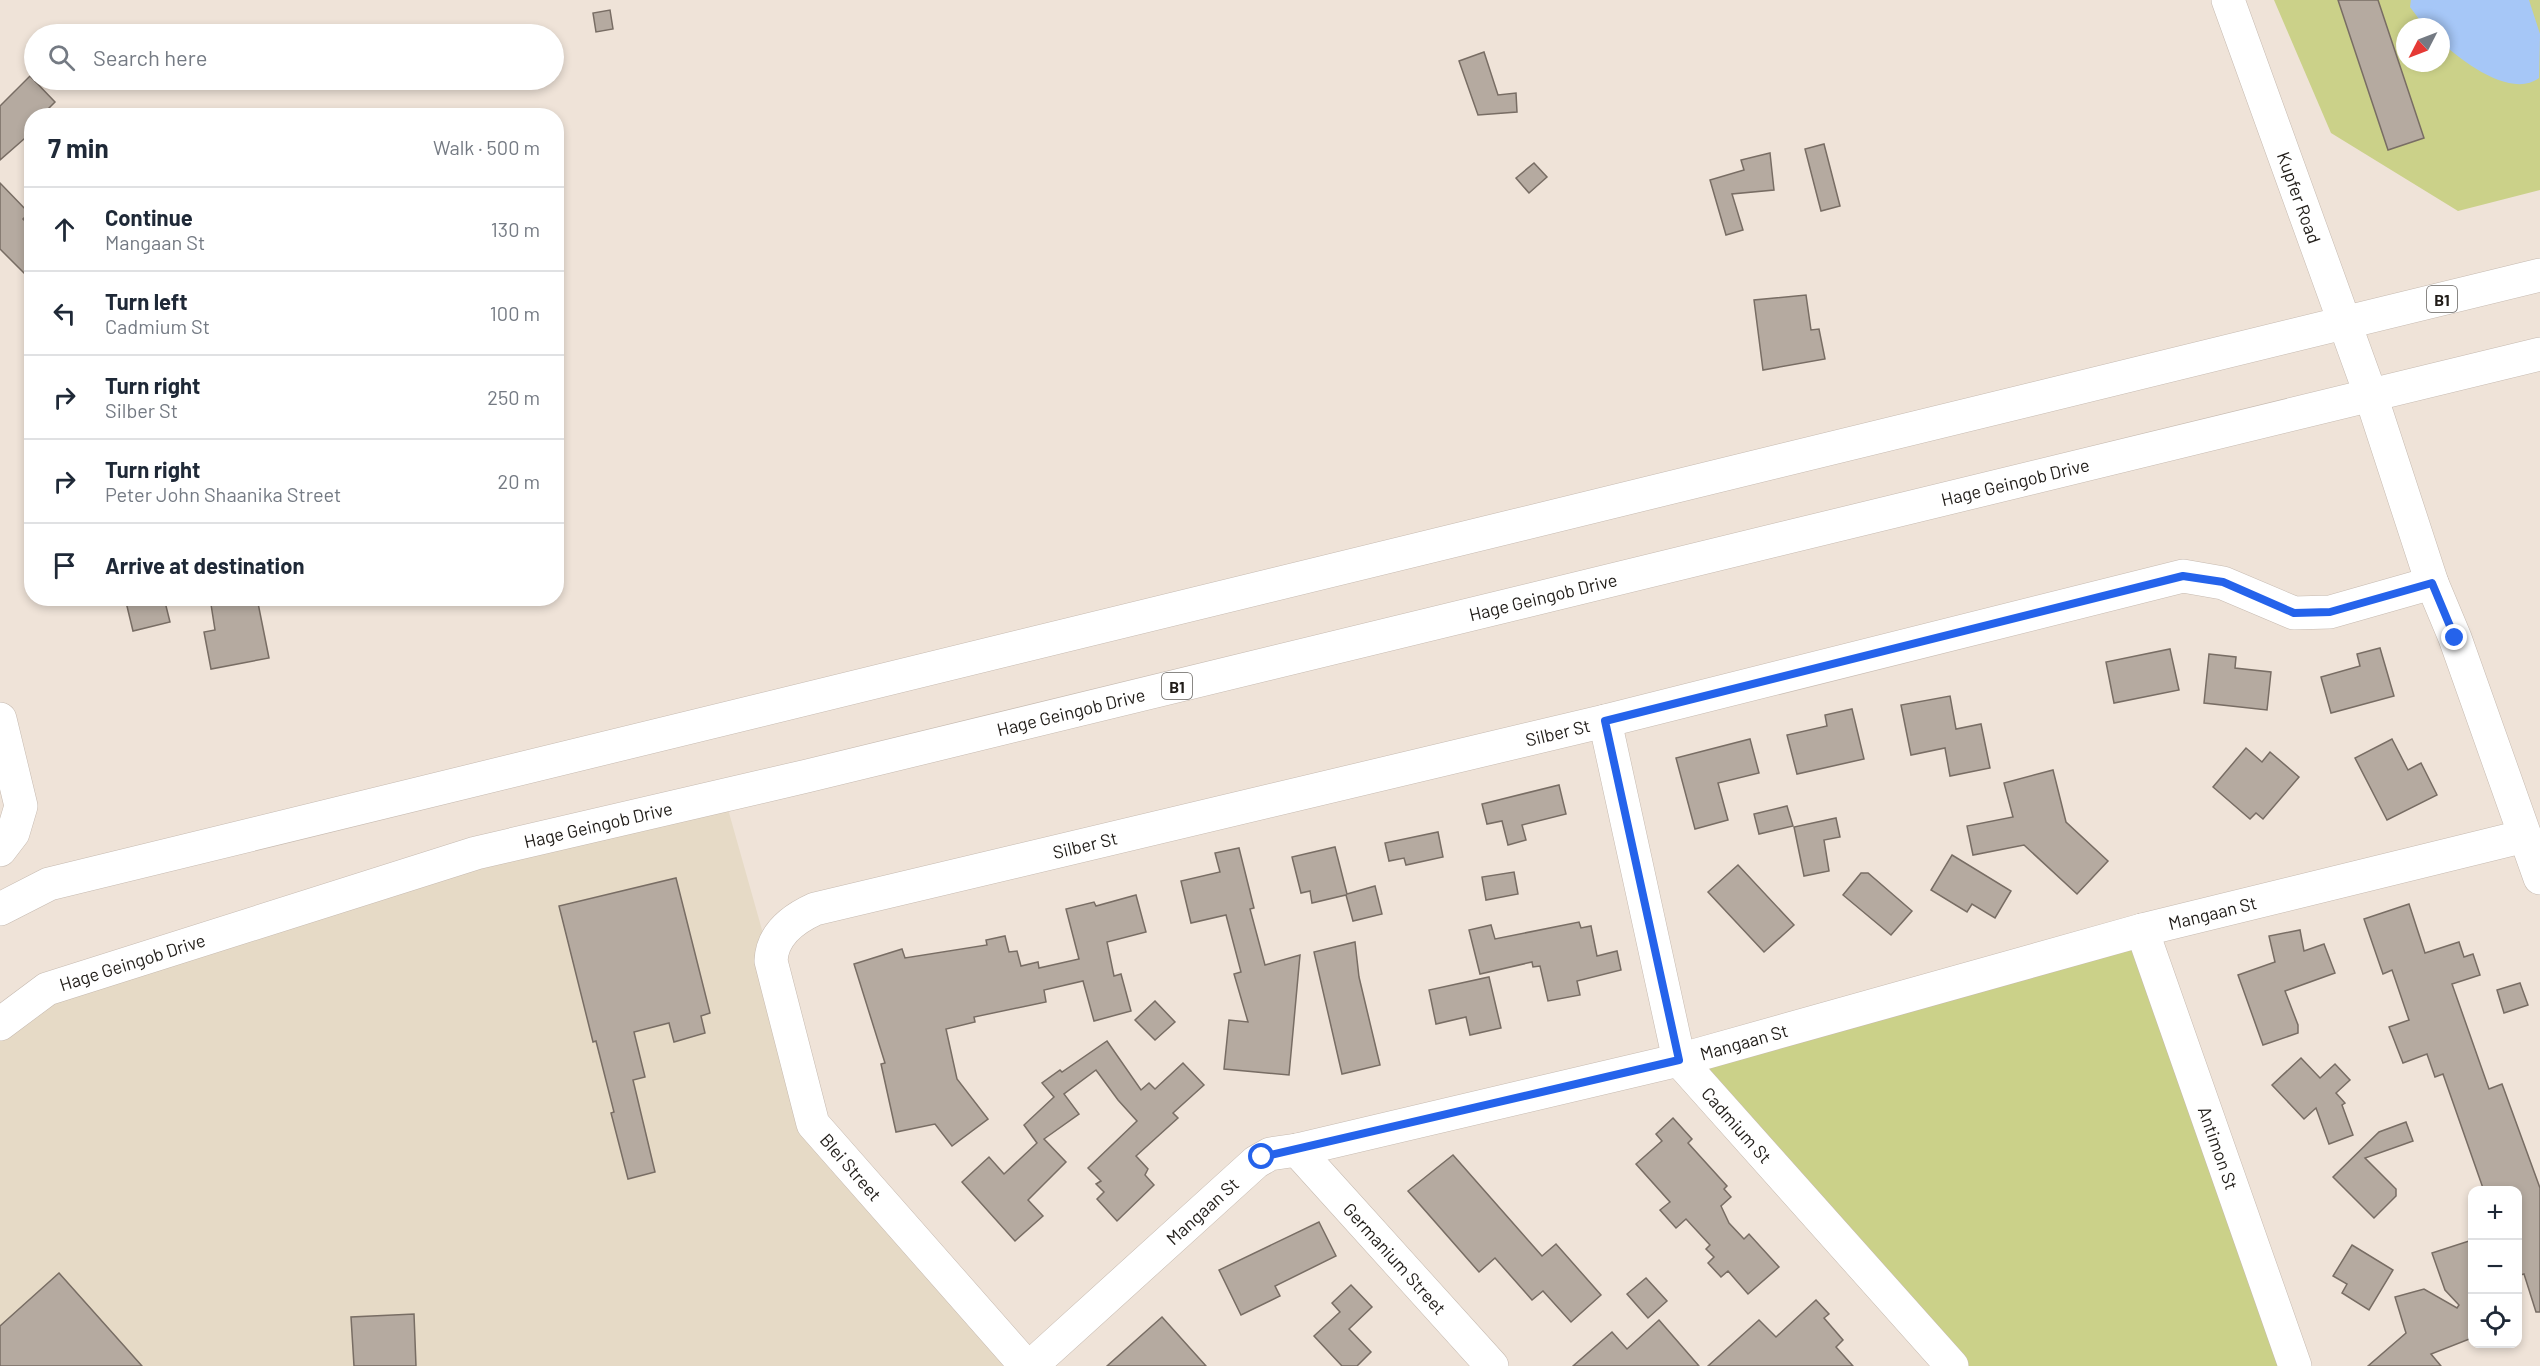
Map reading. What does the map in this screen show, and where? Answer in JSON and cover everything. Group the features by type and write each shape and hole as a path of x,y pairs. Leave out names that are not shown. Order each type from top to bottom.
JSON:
{"main road":[{"name":"Kupfer Road","path":"2228,0 2371,396 2432,583 2455,638 2540,879"},
{"name":"B1","path":"0,909 49,884 2540,275"},
{"name":"B1","path":"2371,396 2540,354"},
{"name":"Hage Geingob Drive","path":"0,1024 47,989 476,853 818,773 2371,396"},
{"name":"Silber St","path":"788,926 815,909 1605,721 2183,576 2223,582 2294,613 2330,612 2432,583"},
{"path":"0,719 21,806 13,833 0,850"},
{"name":"Cadmium St","path":"1605,721 1679,1060 1952,1366"},
{"name":"Mangaan St","path":"1031,1366 1256,1162 1269,1154 1297,1150 1679,1060 2142,930 2525,836"},
{"path":"0,892 49,884"},
{"name":"Blei Street","path":"788,926 777,940 771,961 813,1124 1026,1366"},
{"name":"Antimon St","path":"2142,930 2295,1366"},
{"path":"0,1003 47,989"},
{"name":"Germanium Street","path":"1297,1150 1492,1366"}],"shaded area":[{"path":"724,795 820,1136 1026,1366 0,1366 0,1024 47,989"}],"green space":[{"path":"2274,0 2540,0 2540,190 2458,211 2331,133"},
{"path":"2142,930 2295,1366 1952,1366 1679,1060"}],"water":[{"path":"2411,0 2529,0 2540,34 2539,78 2528,83 2515,84 2487,75 2450,50 2450,18 2418,18 2410,7"}],"building":[{"path":"2338,0 2378,0 2396,54 2396,72 2402,72 2424,138 2388,150"},
{"path":"610,10 613,29 596,32 593,13"},
{"path":"1484,52 1498,95 1516,93 1517,112 1478,115 1459,61"},
{"path":"24,82 24,90 43,90 55,102 49,108 24,108 24,139 0,160 0,106"},
{"path":"1824,144 1840,206 1821,211 1805,149"},
{"path":"1770,153 1774,190 1732,194 1743,230 1726,235 1710,180 1744,170 1741,160"},
{"path":"1534,163 1547,177 1529,193 1516,178"},
{"path":"0,183 24,208 24,273 0,249"},
{"path":"1806,295 1811,330 1819,329 1825,359 1763,370 1754,300"},
{"path":"127,606 166,606 170,622 133,631"},
{"path":"211,606 259,606 269,658 211,669 204,632 215,630"},
{"path":"2380,648 2394,696 2331,713 2321,677 2360,666 2357,654"},
{"path":"2170,649 2179,690 2114,703 2106,662"},
{"path":"2209,654 2236,657 2235,668 2271,672 2267,710 2204,703"},
{"path":"1950,696 1956,729 1981,724 1990,768 1950,776 1945,748 1911,755 1901,705"},
{"path":"1852,709 1864,759 1797,774 1787,735 1827,726 1825,715"},
{"path":"1750,739 1759,773 1718,783 1728,820 1695,829 1676,758"},
{"path":"2392,739 2408,770 2421,763 2437,795 2387,820 2355,758"},
{"path":"2246,748 2262,762 2270,752 2299,777 2263,819 2256,813 2250,819 2213,787"},
{"path":"2053,770 2066,822 2108,861 2077,894 2024,845 1973,855 1967,826 2013,817 2004,783"},
{"path":"1559,785 1566,814 1522,825 1526,840 1508,845 1502,821 1487,824 1482,804"},
{"path":"1787,806 1793,826 1759,834 1754,814"},
{"path":"1836,818 1840,837 1824,840 1829,871 1804,876 1794,827"},
{"path":"1438,832 1443,857 1406,865 1404,858 1389,861 1385,843"},
{"path":"1335,847 1347,894 1375,886 1382,914 1353,921 1346,895 1312,903 1310,891 1301,893 1292,857"},
{"path":"1239,848 1254,908 1250,909 1265,965 1300,955 1289,1075 1224,1069 1229,1020 1248,1022 1234,974 1241,972 1226,915 1191,923 1181,881 1220,872 1215,853"},
{"path":"1952,855 2011,891 1995,918 1972,904 1967,912 1931,890"},
{"path":"1738,865 1794,925 1764,952 1708,892"},
{"path":"1514,872 1518,894 1486,900 1482,877"},
{"path":"1861,873 1868,873 1912,911 1891,935 1843,895"},
{"path":"676,878 710,1013 701,1016 705,1033 674,1042 669,1023 634,1032 645,1077 633,1080 655,1172 628,1179 611,1113 614,1112 596,1041 593,1042 559,906"},
{"path":"1136,895 1146,932 1107,942 1114,976 1121,974 1131,1011 1094,1021 1083,981 1044,990 1046,1002 974,1017 975,1022 946,1029 957,1079 988,1119 952,1146 935,1124 896,1132 881,1064 885,1063 854,964 902,949 905,958 987,945 986,940 1005,936 1009,952 1017,951 1021,966 1038,962 1039,968 1079,959 1066,909 1094,902 1096,906"},
{"path":"2409,904 2425,953 2459,942 2464,957 2473,954 2480,975 2452,984 2489,1089 2502,1084 2540,1188 2540,1312 2536,1312 2524,1274 2522,1275 2522,1186 2482,1186 2443,1074 2435,1077 2427,1054 2403,1063 2389,1027 2409,1020 2392,970 2383,974 2364,919"},
{"path":"1579,922 1581,928 1591,926 1597,956 1617,951 1621,970 1577,981 1580,995 1548,1001 1540,966 1533,967 1532,962 1480,974 1469,930 1491,925 1495,939"},
{"path":"2300,930 2304,951 2324,944 2335,973 2285,991 2298,1025 2298,1033 2263,1045 2238,975 2275,962 2269,936"},
{"path":"1355,942 1359,977 1380,1065 1342,1074 1314,952"},
{"path":"1489,977 1501,1028 1470,1035 1466,1017 1436,1024 1429,990"},
{"path":"2520,983 2528,1005 2504,1013 2497,990"},
{"path":"1155,1001 1175,1022 1155,1040 1135,1020"},
{"path":"1107,1041 1141,1090 1149,1083 1155,1089 1183,1063 1204,1085 1173,1113 1178,1118 1136,1156 1148,1169 1145,1175 1154,1185 1117,1221 1097,1199 1104,1192 1096,1184 1101,1181 1088,1168 1137,1121 1096,1070 1064,1094 1079,1114 1044,1139 1066,1162 1028,1200 1043,1216 1015,1241 962,1182 989,1157 1004,1174 1037,1143 1024,1125 1054,1097 1042,1083"},
{"path":"2301,1058 2320,1078 2335,1064 2350,1080 2336,1093 2345,1103 2342,1105 2353,1135 2329,1144 2316,1108 2304,1119 2272,1085"},
{"path":"1673,1118 1692,1139 1688,1143 1727,1186 1724,1189 1731,1197 1721,1206 1729,1223 1744,1239 1749,1234 1779,1267 1748,1294 1728,1271 1721,1277 1708,1263 1714,1257 1706,1249 1710,1245 1686,1219 1676,1228 1660,1210 1670,1202 1636,1164 1662,1141 1656,1134"},
{"path":"2406,1122 2413,1141 2365,1158 2396,1189 2396,1196 2374,1218 2333,1177 2379,1132"},
{"path":"1453,1155 1542,1256 1556,1244 1601,1295 1571,1322 1543,1291 1532,1300 1495,1258 1479,1272 1408,1191"},
{"path":"1319,1222 1336,1256 1275,1286 1280,1296 1241,1315 1219,1270"},
{"path":"2468,1241 2468,1340 2431,1354 2441,1366 2368,1366 2406,1333 2395,1297 2424,1289 2457,1308 2459,1305 2445,1290 2432,1253"},
{"path":"2352,1245 2393,1270 2369,1310 2342,1293 2347,1284 2333,1276"},
{"path":"59,1273 142,1366 0,1366 0,1326"},
{"path":"1646,1278 1667,1301 1648,1318 1627,1294"},
{"path":"1351,1285 1372,1307 1349,1329 1371,1352 1357,1366 1342,1366 1314,1336 1340,1312 1332,1303"},
{"path":"1816,1300 1829,1314 1824,1318 1843,1340 1836,1347 1853,1366 1708,1366 1759,1320 1776,1337"},
{"path":"414,1314 416,1366 354,1366 351,1317"},
{"path":"1162,1317 1206,1366 1107,1366"},
{"path":"1659,1320 1699,1366 1573,1366 1612,1332 1627,1349"}],"route":[{"path":"1262,1157 1679,1060 1605,721 2183,576 2223,582 2294,613 2330,612 2432,583 2455,638"}]}
